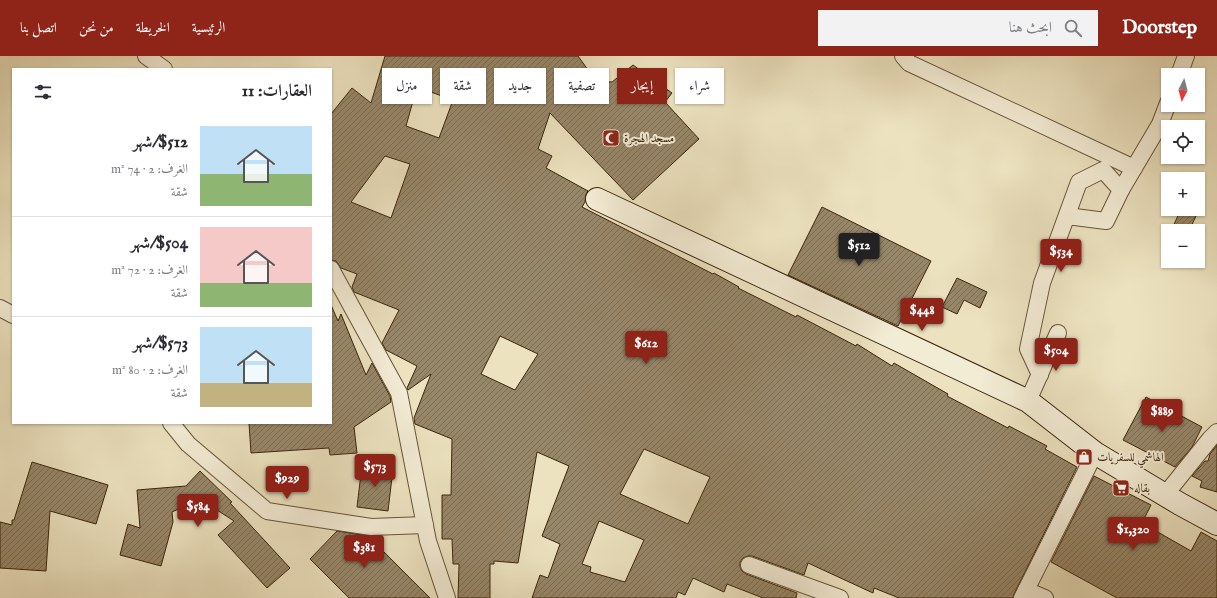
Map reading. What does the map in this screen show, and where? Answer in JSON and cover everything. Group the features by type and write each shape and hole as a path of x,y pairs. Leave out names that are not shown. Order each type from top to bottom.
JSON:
{"street":[{"path":"146,56 163,68"},
{"path":"903,56 909,63 1134,168"},
{"path":"1182,68 1186,56"},
{"path":"1067,216 1106,221 1121,190 1160,124 1165,112"},
{"path":"1040,375 1028,349 1042,283 1079,182 1103,170 1121,190"},
{"path":"597,199 1028,401 1095,453 1164,495 1217,524"},
{"path":"332,271 399,393 428,540 447,598"},
{"path":"0,308 12,314"},
{"path":"1028,401 1058,332"},
{"path":"172,424 188,444 267,511 371,528 425,525"},
{"path":"1164,495 1217,432"},
{"path":"1045,598 1024,594 1095,453"},
{"path":"749,565 806,592 840,598"}],"building":[{"path":"385,56 578,56 587,68 554,68 554,104 609,104 609,82 612,82 617,78 617,104 667,104 699,139 633,200 550,113 538,149 552,156 546,168 588,191 582,207 713,274 714,273 739,287 738,288 796,317 797,315 856,346 857,344 892,366 894,363 948,394 947,396 1008,428 1009,426 1047,446 1045,449 1077,467 1013,598 899,598 874,588 873,593 808,563 804,575 752,556 748,556 743,558 740,562 742,571 746,574 797,593 796,598 763,598 727,584 724,592 693,578 685,595 678,592 676,598 532,598 540,575 548,578 560,544 542,536 569,466 537,452 518,563 494,561 494,564 490,564 490,598 458,598 459,564 453,564 452,539 442,539 442,495 451,495 452,439 415,424 414,418 431,374 408,390 407,388 417,366 386,350 382,343 399,310 354,292 352,287 357,274 341,268 336,261 332,260 332,113 352,88 371,103","holes":["382,68 432,68 432,92 440,95 440,68 486,68 486,104 452,104 439,138 406,126 412,104 382,104","385,156 410,164 391,218 351,202","500,336 538,354 515,390 481,374","644,449 710,477 688,524 620,494","599,521 644,540 625,582 590,572 591,567 582,564"]},
{"path":"633,65 637,68 629,68"},
{"path":"667,89 672,93 667,99"},
{"path":"822,207 931,261 898,326 788,275"},
{"path":"1178,216 1196,216 1192,224 1174,224"},
{"path":"957,278 987,292 980,308 964,300 957,314 942,307"},
{"path":"332,307 338,321 341,314 366,375 372,363 390,396 391,402 354,427 357,453 330,455 329,448 251,453 249,424 332,424"},
{"path":"1146,397 1202,427 1192,447 1175,467 1123,440"},
{"path":"1217,445 1217,492 1200,487 1202,481 1192,476 1205,461 1208,461 1210,454"},
{"path":"32,462 108,485 96,524 50,511 46,571 0,568 0,522 12,525 12,520 14,520"},
{"path":"362,465 393,469 388,511 357,507"},
{"path":"200,471 232,502 230,503 290,568 267,588 218,535 234,521 200,499 172,512 173,522 161,566 120,555 128,524 140,528 137,490 186,486"},
{"path":"1094,476 1151,505 1142,523 1191,551 1201,532 1217,541 1217,598 1117,598 1051,562"},
{"path":"337,531 368,536 430,598 349,598 310,559"}],"place":[{"name":"مسجد الهجرة","path":"611,138"},
{"name":"الهاشمي للسفريات","path":"1084,457"},
{"name":"بقاله","path":"1121,488"}]}
